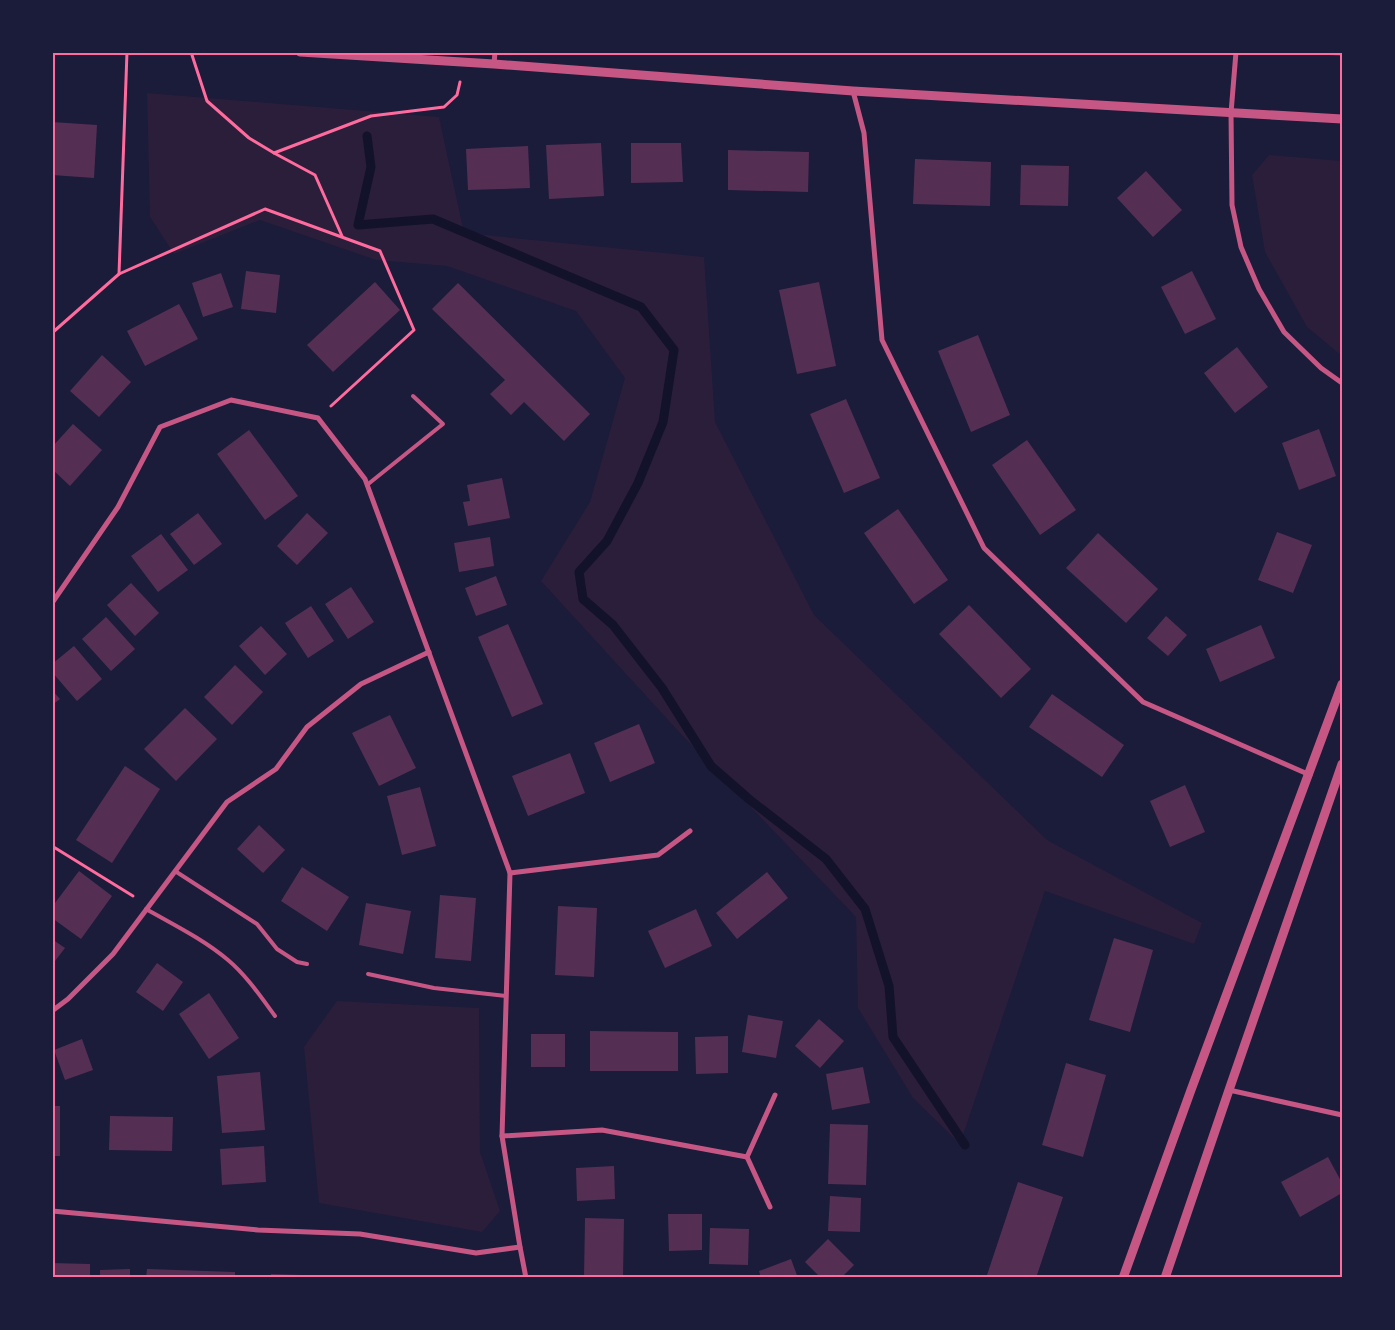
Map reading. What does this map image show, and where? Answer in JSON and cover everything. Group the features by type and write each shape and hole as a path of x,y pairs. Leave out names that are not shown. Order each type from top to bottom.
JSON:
{"street":[{"path":"300,52 494,64 854,91 1342,119"},
{"path":"494,52 494,64"},
{"path":"1236,52 1231,113 1232,205 1241,247 1260,289 1284,332 1321,368 1342,383"},
{"path":"854,91 864,132 882,340 984,548 1143,702 1310,774"},
{"path":"52,603 118,508 160,427 231,400 318,418 365,479 510,873 502,1136 526,1278"},
{"path":"52,1011 68,999 113,954 228,802 276,769 307,728 361,684 428,652"},
{"path":"1123,1278 1342,684"},
{"path":"1165,1278 1229,1090 1340,778 1342,764"},
{"path":"510,873 658,855 690,832"},
{"path":"1229,1090 1342,1115"},
{"path":"770,1207 747,1157 776,1095"},
{"path":"502,1136 602,1130 747,1157"},
{"path":"52,1211 258,1230 360,1234 476,1253 520,1247"}],"lane":[{"path":"368,486 443,424 413,396"},
{"path":"174,871 257,924 277,949 297,962 307,964"},
{"path":"148,908 195,936 229,961 253,987 275,1016"},
{"path":"368,974 434,988 506,996"}],"path":[{"path":"119,274 127,52"},
{"path":"191,52 207,102 250,138 274,154 315,175 342,237"},
{"path":"274,154 371,116 444,107 456,95 464,62"},
{"path":"52,333 119,274 265,209 380,251 414,330 318,418"},
{"path":"52,846 148,908"}],"shaded area":[{"path":"147,93 439,117 464,233 704,257 715,422 814,615 1047,840 1202,923 1194,944 1045,891 960,1144 913,1098 858,1008 856,917 680,733 541,581 590,502 625,378 576,311 447,266 376,260 260,220 174,254 150,217"},
{"path":"1269,155 1342,161 1342,356 1307,327 1265,252 1252,175"},
{"path":"337,1001 479,1008 480,1152 500,1211 482,1232 319,1203 304,1047"}],"building":[{"path":"1313,52 1342,52 1342,56 1313,54"},
{"path":"52,122 97,125 94,178 52,175"},
{"path":"601,143 604,196 549,199 546,145"},
{"path":"631,143 681,143 683,182 631,183"},
{"path":"528,146 530,188 468,190 466,149"},
{"path":"728,150 809,152 808,192 728,190"},
{"path":"915,159 991,162 990,206 913,204"},
{"path":"1021,165 1069,166 1068,206 1020,205"},
{"path":"1146,171 1182,210 1153,237 1117,198"},
{"path":"246,271 280,275 276,313 241,309"},
{"path":"1192,271 1216,319 1185,334 1161,287"},
{"path":"221,273 233,307 203,317 192,283"},
{"path":"375,282 400,310 333,372 307,345"},
{"path":"819,282 836,366 797,374 779,290"},
{"path":"458,283 590,414 564,441 524,402 511,415 490,394 505,380 432,309"},
{"path":"179,304 198,339 145,366 127,331"},
{"path":"978,335 1010,415 971,432 938,351"},
{"path":"1237,347 1268,387 1235,413 1204,373"},
{"path":"102,355 131,382 99,417 70,391"},
{"path":"846,399 880,478 844,493 810,414"},
{"path":"73,424 102,450 70,486 52,469 52,447"},
{"path":"1319,429 1336,476 1299,490 1282,443"},
{"path":"249,430 298,496 265,520 217,454"},
{"path":"1027,440 1076,510 1040,535 992,465"},
{"path":"502,478 510,518 468,526 463,502 470,501 467,485"},
{"path":"898,509 948,580 914,604 864,533"},
{"path":"198,513 222,544 194,565 170,534"},
{"path":"307,513 328,533 297,565 277,546"},
{"path":"1277,532 1312,545 1293,593 1258,580"},
{"path":"1098,533 1158,589 1126,623 1066,568"},
{"path":"161,534 188,570 158,592 131,556"},
{"path":"490,537 494,566 459,572 454,543"},
{"path":"496,576 507,605 476,616 465,588"},
{"path":"131,583 159,613 135,636 107,605"},
{"path":"351,587 374,622 348,639 325,604"},
{"path":"969,605 1031,669 1001,698 939,634"},
{"path":"311,606 334,641 308,658 285,623"},
{"path":"1166,616 1187,635 1168,656 1147,638"},
{"path":"106,617 135,649 111,671 82,639"},
{"path":"508,624 543,704 512,717 478,637"},
{"path":"1261,625 1275,658 1220,682 1206,649"},
{"path":"261,626 287,654 265,675 239,646"},
{"path":"74,646 102,679 77,701 52,672 52,664"},
{"path":"235,665 263,692 232,725 204,697"},
{"path":"52,690 60,699 52,705"},
{"path":"1052,694 1124,745 1102,777 1029,727"},
{"path":"185,708 217,739 176,781 144,749"},
{"path":"390,715 416,768 379,786 352,733"},
{"path":"639,724 655,763 610,782 594,743"},
{"path":"570,753 585,793 528,816 512,776"},
{"path":"125,766 160,789 112,863 76,840"},
{"path":"1185,785 1205,832 1170,847 1150,801"},
{"path":"420,787 436,846 402,855 387,796"},
{"path":"259,825 285,850 263,873 237,849"},
{"path":"302,867 349,897 327,931 281,901"},
{"path":"79,871 112,896 81,939 52,918 52,907"},
{"path":"767,872 788,898 737,939 716,913"},
{"path":"440,895 476,898 471,961 435,958"},
{"path":"366,903 411,911 403,954 359,945"},
{"path":"558,906 597,908 594,977 555,975"},
{"path":"696,909 712,946 665,968 648,931"},
{"path":"1114,938 1153,950 1130,1032 1089,1020"},
{"path":"52,939 65,948 52,965"},
{"path":"157,963 183,982 163,1011 136,992"},
{"path":"209,993 239,1038 209,1059 179,1014"},
{"path":"748,1015 783,1021 776,1058 742,1052"},
{"path":"819,1019 844,1041 820,1068 795,1046"},
{"path":"590,1031 678,1032 678,1071 590,1071"},
{"path":"531,1034 565,1034 565,1067 531,1067"},
{"path":"728,1036 728,1073 696,1074 695,1037"},
{"path":"82,1039 93,1070 65,1080 54,1050"},
{"path":"1066,1063 1106,1075 1083,1157 1042,1145"},
{"path":"863,1067 870,1103 832,1110 826,1074"},
{"path":"260,1072 265,1130 222,1133 217,1076"},
{"path":"52,1106 60,1106 60,1156 52,1156"},
{"path":"110,1116 173,1117 172,1151 109,1150"},
{"path":"830,1124 868,1125 866,1185 828,1184"},
{"path":"264,1146 266,1182 222,1185 220,1149"},
{"path":"1328,1157 1342,1183 1342,1193 1300,1217 1281,1182"},
{"path":"614,1166 615,1199 577,1201 576,1168"},
{"path":"1018,1182 1063,1197 1036,1278 986,1278"},
{"path":"830,1196 861,1198 860,1232 828,1231"},
{"path":"668,1214 702,1214 702,1250 669,1251"},
{"path":"585,1218 624,1219 623,1278 584,1278"},
{"path":"710,1228 749,1229 748,1265 709,1264"},
{"path":"828,1239 854,1265 841,1278 821,1278 805,1262"},
{"path":"791,1259 798,1278 761,1278 759,1271"},
{"path":"52,1263 90,1264 90,1278 52,1278"},
{"path":"130,1269 130,1278 100,1278 100,1270"},
{"path":"147,1269 235,1272 235,1278 146,1278"},
{"path":"271,1274 335,1276 335,1278 271,1278"}],"waterway":[{"path":"367,136 371,167 358,225 433,219 641,307 674,350 663,422 638,483 607,541 579,572 583,599 613,625 662,688 711,766 750,800 826,859 865,909 889,986 893,1037 965,1145"}]}
